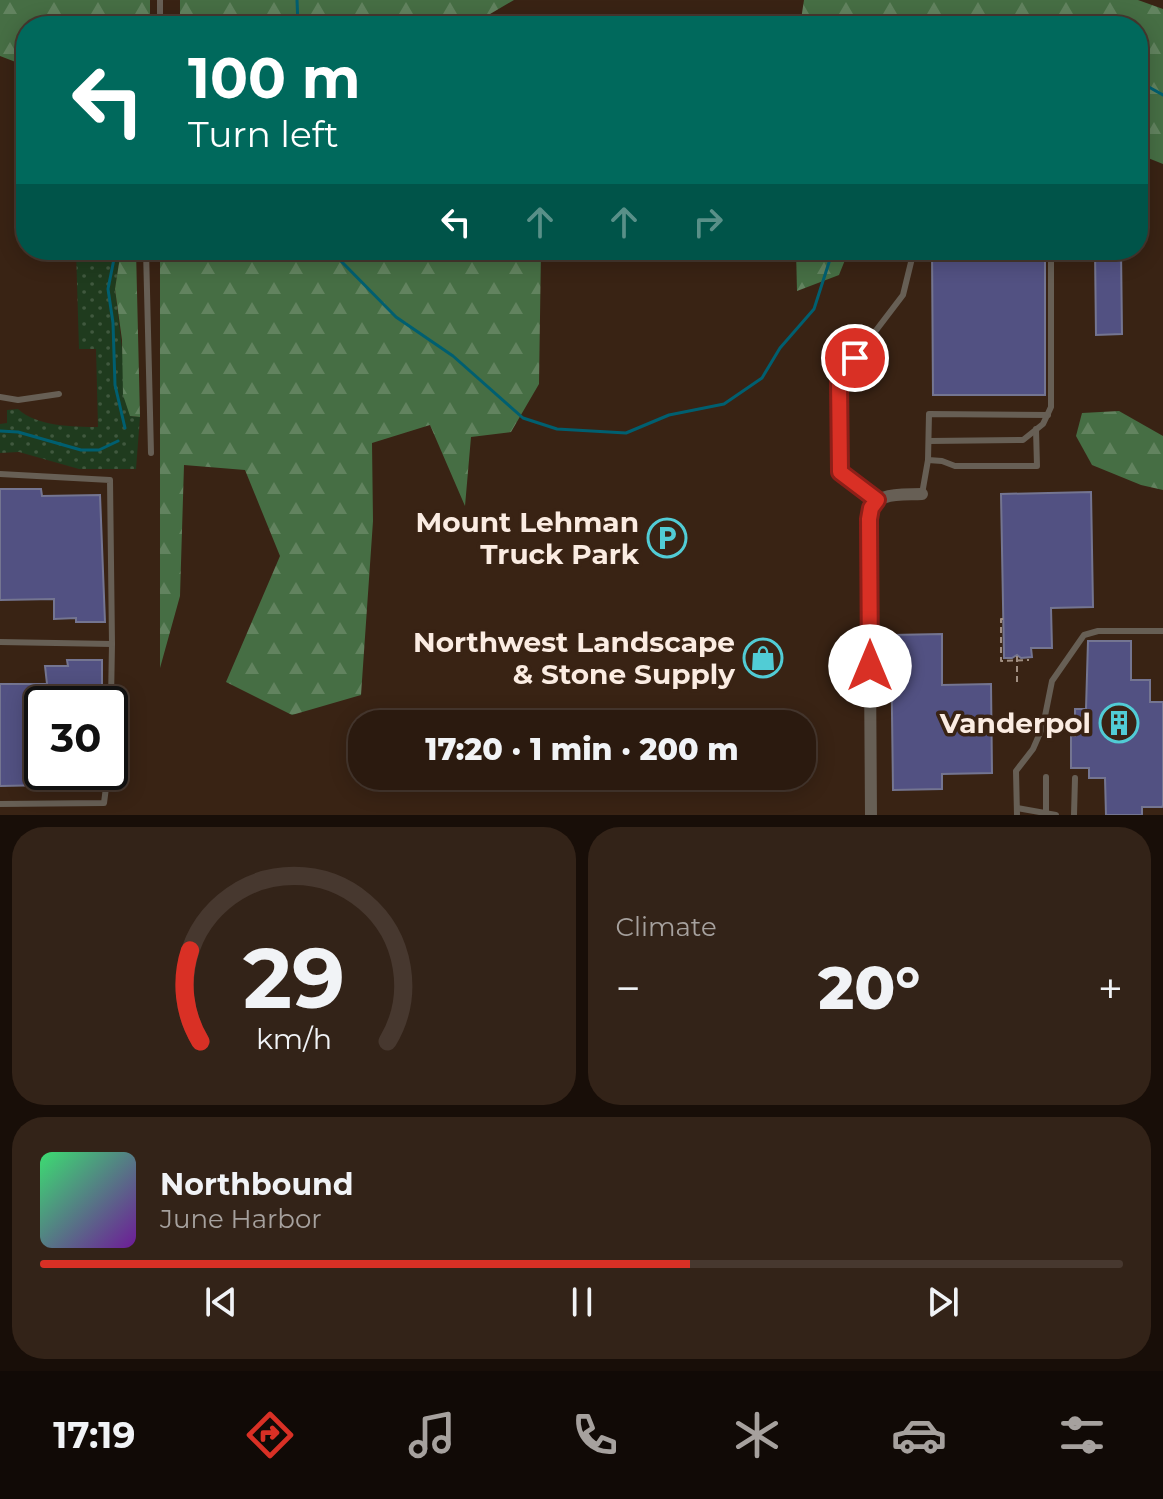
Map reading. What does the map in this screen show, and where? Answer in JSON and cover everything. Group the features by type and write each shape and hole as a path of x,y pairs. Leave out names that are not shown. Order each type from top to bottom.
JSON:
{"street":[{"path":"871,815 869,519 871,508 877,500 896,495 922,494"}],"lane":[{"path":"146,260 151,453"},
{"path":"877,500 840,472 839,379 903,295 912,260"},
{"path":"929,441 1023,440 1043,424 1051,407 1051,260"},
{"path":"0,397 18,400 59,394"},
{"path":"922,494 928,460 929,414 1048,415"},
{"path":"928,460 955,466 1037,466 1036,429"},
{"path":"0,474 110,480 111,686"},
{"path":"1056,815 1017,812 1016,771 1033,749 1043,726 1052,681 1084,635 1098,631 1163,631"},
{"path":"0,642 112,644"},
{"path":"1046,777 1046,813"},
{"path":"1074,815 1075,778"},
{"path":"0,804 104,803 106,790"}],"path":[{"path":"1003,619 1001,661 1017,658 1029,660"},
{"path":"1017,658 1017,682"}],"green space":[{"path":"0,0 150,0 150,16 16,16 16,62 0,56"},
{"path":"180,0 514,0 487,16 180,16"},
{"path":"804,0 1138,0 1163,9 1163,164 1148,158 1148,16 802,16"},
{"path":"76,260 119,260 115,289 130,416 140,417 136,469 79,469 19,452 0,453 0,424 7,423 7,410 18,409 35,419 55,424 98,427 96,349 79,349"},
{"path":"119,260 136,260 140,417 130,416 123,395 122,340 115,289"},
{"path":"160,260 541,260 539,384 511,432 471,437 465,506 430,425 372,443 373,521 361,695 292,715 226,682 280,556 245,470 184,465 180,596 160,668"},
{"path":"796,260 845,260 839,275 797,291"},
{"path":"1119,411 1163,436 1163,490 1141,485 1092,465 1076,436 1082,413"}],"building":[{"path":"932,260 1045,260 1045,395 933,395"},
{"path":"1095,260 1121,260 1122,334 1096,335"},
{"path":"0,489 41,489 42,496 100,495 105,622 54,619 54,599 0,600"},
{"path":"1091,492 1093,607 1051,608 1052,648 1031,648 1032,657 1021,658 1017,655 1004,658 1001,494"},
{"path":"942,634 942,685 991,684 992,773 942,774 942,789 893,790 891,635"},
{"name":"Vanderpol","path":"1088,641 1131,641 1131,680 1150,680 1150,702 1163,702 1163,805 1142,807 1142,815 1106,815 1105,778 1089,778 1089,768 1071,768 1075,709 1086,709"},
{"path":"67,660 102,660 102,686 24,686 24,786 0,786 0,684 47,684 45,666 68,666"}],"waterway":[{"path":"297,0 298,16"},
{"path":"1148,87 1163,95"},
{"path":"114,260 108,289 113,323 115,385 125,428"},
{"path":"340,260 396,317 453,356 523,418 557,429 626,433 669,415 724,404 762,378 780,348 814,309 830,260"},
{"path":"0,431 18,432 81,450 99,450 118,441"}],"place":[{"name":"Mount Lehman Truck Park","path":"667,538"},
{"name":"Northwest Landscape & Stone Supply","path":"763,658"},
{"name":"Vanderpol","path":"1119,723"}],"route":[{"path":"855,358 839,379 840,472 877,500 871,508 869,519 870,666"}]}
